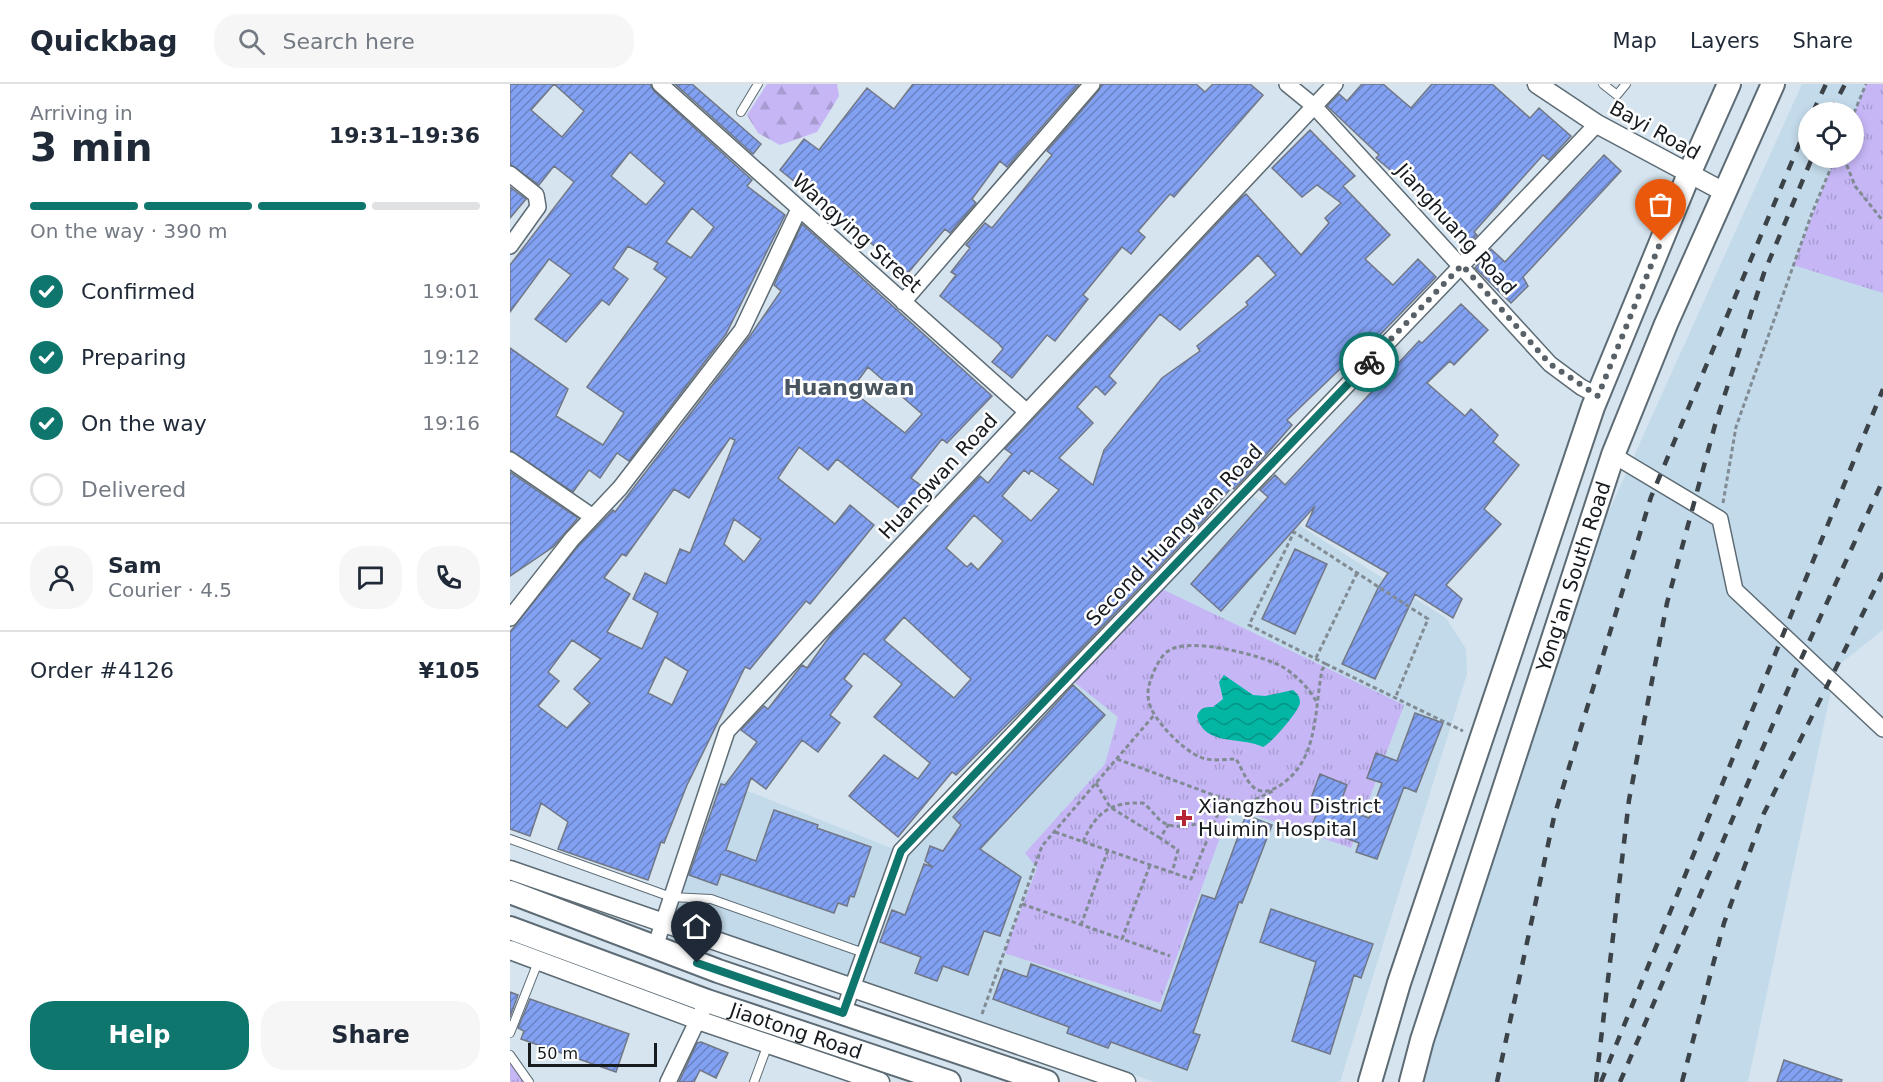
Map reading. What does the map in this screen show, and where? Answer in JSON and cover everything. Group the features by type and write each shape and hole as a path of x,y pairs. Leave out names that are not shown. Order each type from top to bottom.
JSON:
{"main road":[{"name":"Yong'an South Road","path":"1370,1082 1399,983 1598,396 1689,174 1729,84"},
{"name":"Yong'an South Road","path":"1411,1082 1426,1029 1613,455 1666,324 1773,84"},
{"name":"Jiaotong Road","path":"510,892 718,971 1047,1082"},
{"name":"Jiaotong Road","path":"510,927 702,1010 949,1082"}],"street":[{"name":"Wangying Street","path":"660,84 1027,412"},
{"path":"903,302 1092,84"},
{"name":"Jianghuang Road","path":"1287,84 1314,106 1462,265 1550,364 1598,396"},
{"name":"Huangwan Road","path":"655,947 727,731 1335,84"},
{"name":"Bayi Road","path":"1537,84 1597,124 1724,192"},
{"name":"Second Huangwan Road","path":"843,1013 901,851 1597,124"},
{"path":"510,174 536,195 538,207 510,246"},
{"path":"510,618 593,517 620,488 742,330 799,209"},
{"path":"1613,455 1720,519 1735,590 1882,728"},
{"path":"510,460 593,517"},
{"path":"510,870 662,925 1126,1082"},
{"path":"510,950 702,1010 768,1044 880,1082"},
{"path":"669,1082 702,1010"}],"lane":[{"path":"741,112 758,84"},
{"path":"1603,84 1617,95 1626,84"},
{"path":"510,839 671,897 711,899 864,953"},
{"path":"510,1033 538,960"},
{"path":"754,1082 768,1044"},
{"path":"510,1055 529,1082"}],"path":[{"path":"1859,102 1866,84"},
{"path":"1720,519 1736,427 1812,213 1831,168"},
{"path":"1848,168 1855,186 1883,220"},
{"path":"1396,697 1428,619 1294,532 1249,625 1481,741"},
{"path":"1316,659 1357,573"},
{"path":"1316,701 1294,675 1263,658 1201,646 1176,647 1161,659 1148,687 1149,703 1180,746 1201,758 1236,759 1243,777 1255,788 1275,789 1288,780 1309,751 1322,670 1326,664"},
{"path":"976,1031 1042,846 1155,714"},
{"path":"1117,759 1224,799 1248,802 1270,795 1282,784"},
{"path":"1096,783 1110,807 1178,850 1172,873"},
{"path":"1055,832 1191,879 1224,799"},
{"path":"1083,842 1090,825 1110,807 1143,803 1162,821 1182,827 1196,822 1215,822"},
{"path":"1160,838 1169,824"},
{"path":"1081,925 1108,850"},
{"path":"1122,939 1150,865"},
{"path":"1022,904 1170,956"}],"shaded area":[{"path":"1802,84 1883,84 1883,630 1836,667 1748,1082 1413,1082 1522,704"},
{"name":"Xiangzhou District Huimin Hospital","path":"1251,495 1446,618 1466,649 1467,674 1340,1082 1155,1082 669,920 720,780 909,855"}],"green space":[{"path":"767,84 837,84 839,96 817,132 780,145 758,133 747,115"},
{"path":"1866,84 1883,84 1883,293 1793,265 1831,168 1864,168 1864,102 1859,102"},
{"path":"1162,589 1404,705 1351,848 1231,807 1160,1003 1004,953 1037,868 1025,853 1105,764 1118,717 1074,682"},
{"path":"510,1055 529,1082 510,1082"}],"water":[{"path":"1224,675 1253,695 1265,696 1293,690 1300,699 1295,713 1267,745 1263,747 1215,737 1201,726 1197,716 1200,711 1213,707 1223,699 1219,682"}],"building":[{"path":"510,84 554,84 650,84 654,91 752,180 747,186 785,215 726,334 629,461 617,453 600,478 589,470 573,492 510,450 510,348 568,389 556,416 603,445 624,413 587,387 667,278 654,269 658,263 628,246 613,268 628,279 609,305 602,300 566,342 535,319 571,275 549,259 510,312 510,265 574,182 554,166 539,185 510,164","holes":["554,84 584,111 562,137 531,110","630,152 665,183 646,205 611,176","692,208 714,227 691,258 666,242"]},
{"path":"675,84 692,84 761,144 753,154"},
{"path":"913,84 1079,84 1007,167 1000,161 972,199 976,203 950,233 945,229 908,273 780,170 804,139 819,150 867,88 894,109"},
{"path":"1102,84 1196,84 1205,92 1213,84 1250,84 1263,95 1174,197 1170,194 1138,231 1145,237 1131,254 1122,247 1083,295 1088,299 1055,341 1047,335 1012,378 992,362 1003,349 999,344 940,296 956,275 951,272 970,248 966,245 985,223 992,228 1052,155 1047,151"},
{"path":"1362,84 1383,84 1411,108 1432,84 1492,84 1530,118 1539,108 1571,136 1549,160 1543,155 1474,232 1477,235 1467,245 1440,220 1444,215 1376,158 1379,155 1327,106 1339,94 1347,101"},
{"path":"1310,130 1355,176 1343,186 1390,235 1365,259 1393,285 1418,259 1436,277 1369,346 1366,344 1287,420 1292,425 1260,462 1234,489 1232,487 1205,519 1033,699 956,775 952,772 898,837 849,796 884,755 918,779 930,763 874,717 902,684 864,653 844,679 852,686 830,715 840,723 818,752 802,740 766,789 751,778 726,850 756,861 774,810 871,847 854,897 850,896 847,906 838,903 834,913 721,874 717,885 689,875 721,784 725,785 757,742 741,730 764,706 768,709 802,665 807,668 832,633 980,476 988,483 1012,454 1005,449 1242,197 1246,194 1301,255 1329,223 1325,218 1341,203 1317,185 1302,197 1272,168","holes":["1258,255 1276,275 1246,302 1248,305 1197,346 1200,351 1162,378 1104,450 1093,485 1059,458 1093,423 1077,407 1096,386 1105,395 1116,383 1109,376 1160,314 1180,330","1024,470 1029,474 1031,470 1059,490 1031,521 1002,496","974,515 1003,541 978,570 971,563 967,567 946,548","904,617 971,679 954,698 884,640"]},
{"path":"1604,155 1621,171 1523,277 1528,286 1511,303 1475,268 1491,249 1505,262"},
{"path":"510,187 526,199 510,218"},
{"path":"802,224 992,396 947,443 942,439 911,478 923,487 904,512 837,459 828,470 799,447 778,478 835,524 850,505 874,525 810,604 806,601 750,669 745,667 687,785 664,843 661,842 648,880 558,849 568,822 541,803 530,836 510,829 510,632 579,545 613,510 615,512 750,336 781,291 774,285","holes":["868,367 922,414 905,433 851,390","730,438 735,440 690,553 680,549 666,584 645,573 633,599 658,613 642,649 607,632 630,594 604,578 622,554 626,556 674,489 689,498","734,519 761,539 744,562 724,544","572,640 601,659 574,689 590,703 567,728 538,706 559,681 548,672","665,657 688,671 672,705 648,693"]},
{"path":"1461,304 1488,330 1454,365 1450,361 1427,383 1465,416 1471,409 1498,435 1493,442 1519,465 1484,509 1501,524 1446,585 1462,599 1453,618 1415,594 1375,679 1342,664 1378,588 1388,573 1306,526 1315,506 1221,611 1191,584 1268,497 1260,490 1275,475 1285,485 1419,341 1422,343"},
{"path":"510,472 578,518 553,547 510,576"},
{"path":"1295,549 1327,564 1295,634 1262,619"},
{"path":"1073,685 1105,715 980,849 1021,877 1000,936 984,931 968,975 943,966 937,981 915,973 921,957 880,942 892,910 905,915 924,864 933,867 925,861 930,846 943,851 961,825 953,817"},
{"path":"1415,713 1443,723 1416,792 1404,787 1377,859 1356,852 1359,843 1312,825 1320,805 1310,801 1320,774 1347,785 1339,807 1369,818 1382,783 1367,778 1376,753 1397,761"},
{"path":"1246,815 1272,825 1242,903 1239,902 1193,1033 1200,1035 1187,1070 1111,1042 1108,1048 1067,1033 1069,1027 993,999 1004,969 1027,977 1031,964 1161,1011 1202,895 1215,899"},
{"path":"1271,909 1373,944 1361,978 1354,975 1330,1054 1292,1041 1316,962 1260,942"},
{"path":"510,992 518,995 510,1017"},
{"path":"530,999 629,1034 616,1072 521,1039 524,1031 518,1028"},
{"path":"701,1042 728,1053 716,1078 700,1070 694,1082 679,1082 697,1043"},
{"path":"1784,1060 1842,1080 1841,1082 1777,1082"}],"railway":[{"path":"1818,102 1826,84"},
{"path":"1836,102 1845,84"},
{"path":"1497,1082 1554,817 1651,497 1798,147"},
{"path":"1596,1082 1629,800 1667,603 1715,425 1764,273 1808,168"},
{"path":"1601,1082 1883,389"},
{"path":"1620,1082 1797,668 1883,480"},
{"path":"1682,1082 1724,923 1764,813 1883,573"}],"way so far":[{"path":"1369,362 1462,265 1550,364 1581,387 1598,396 1661,241"}],"place":[{"name":"Xiangzhou District Huimin Hospital","path":"1184,818"}],"district":[{"name":"Huangwan","path":"849,387"}],"route":[{"path":"697,963 843,1013 901,851 1369,362"}]}
